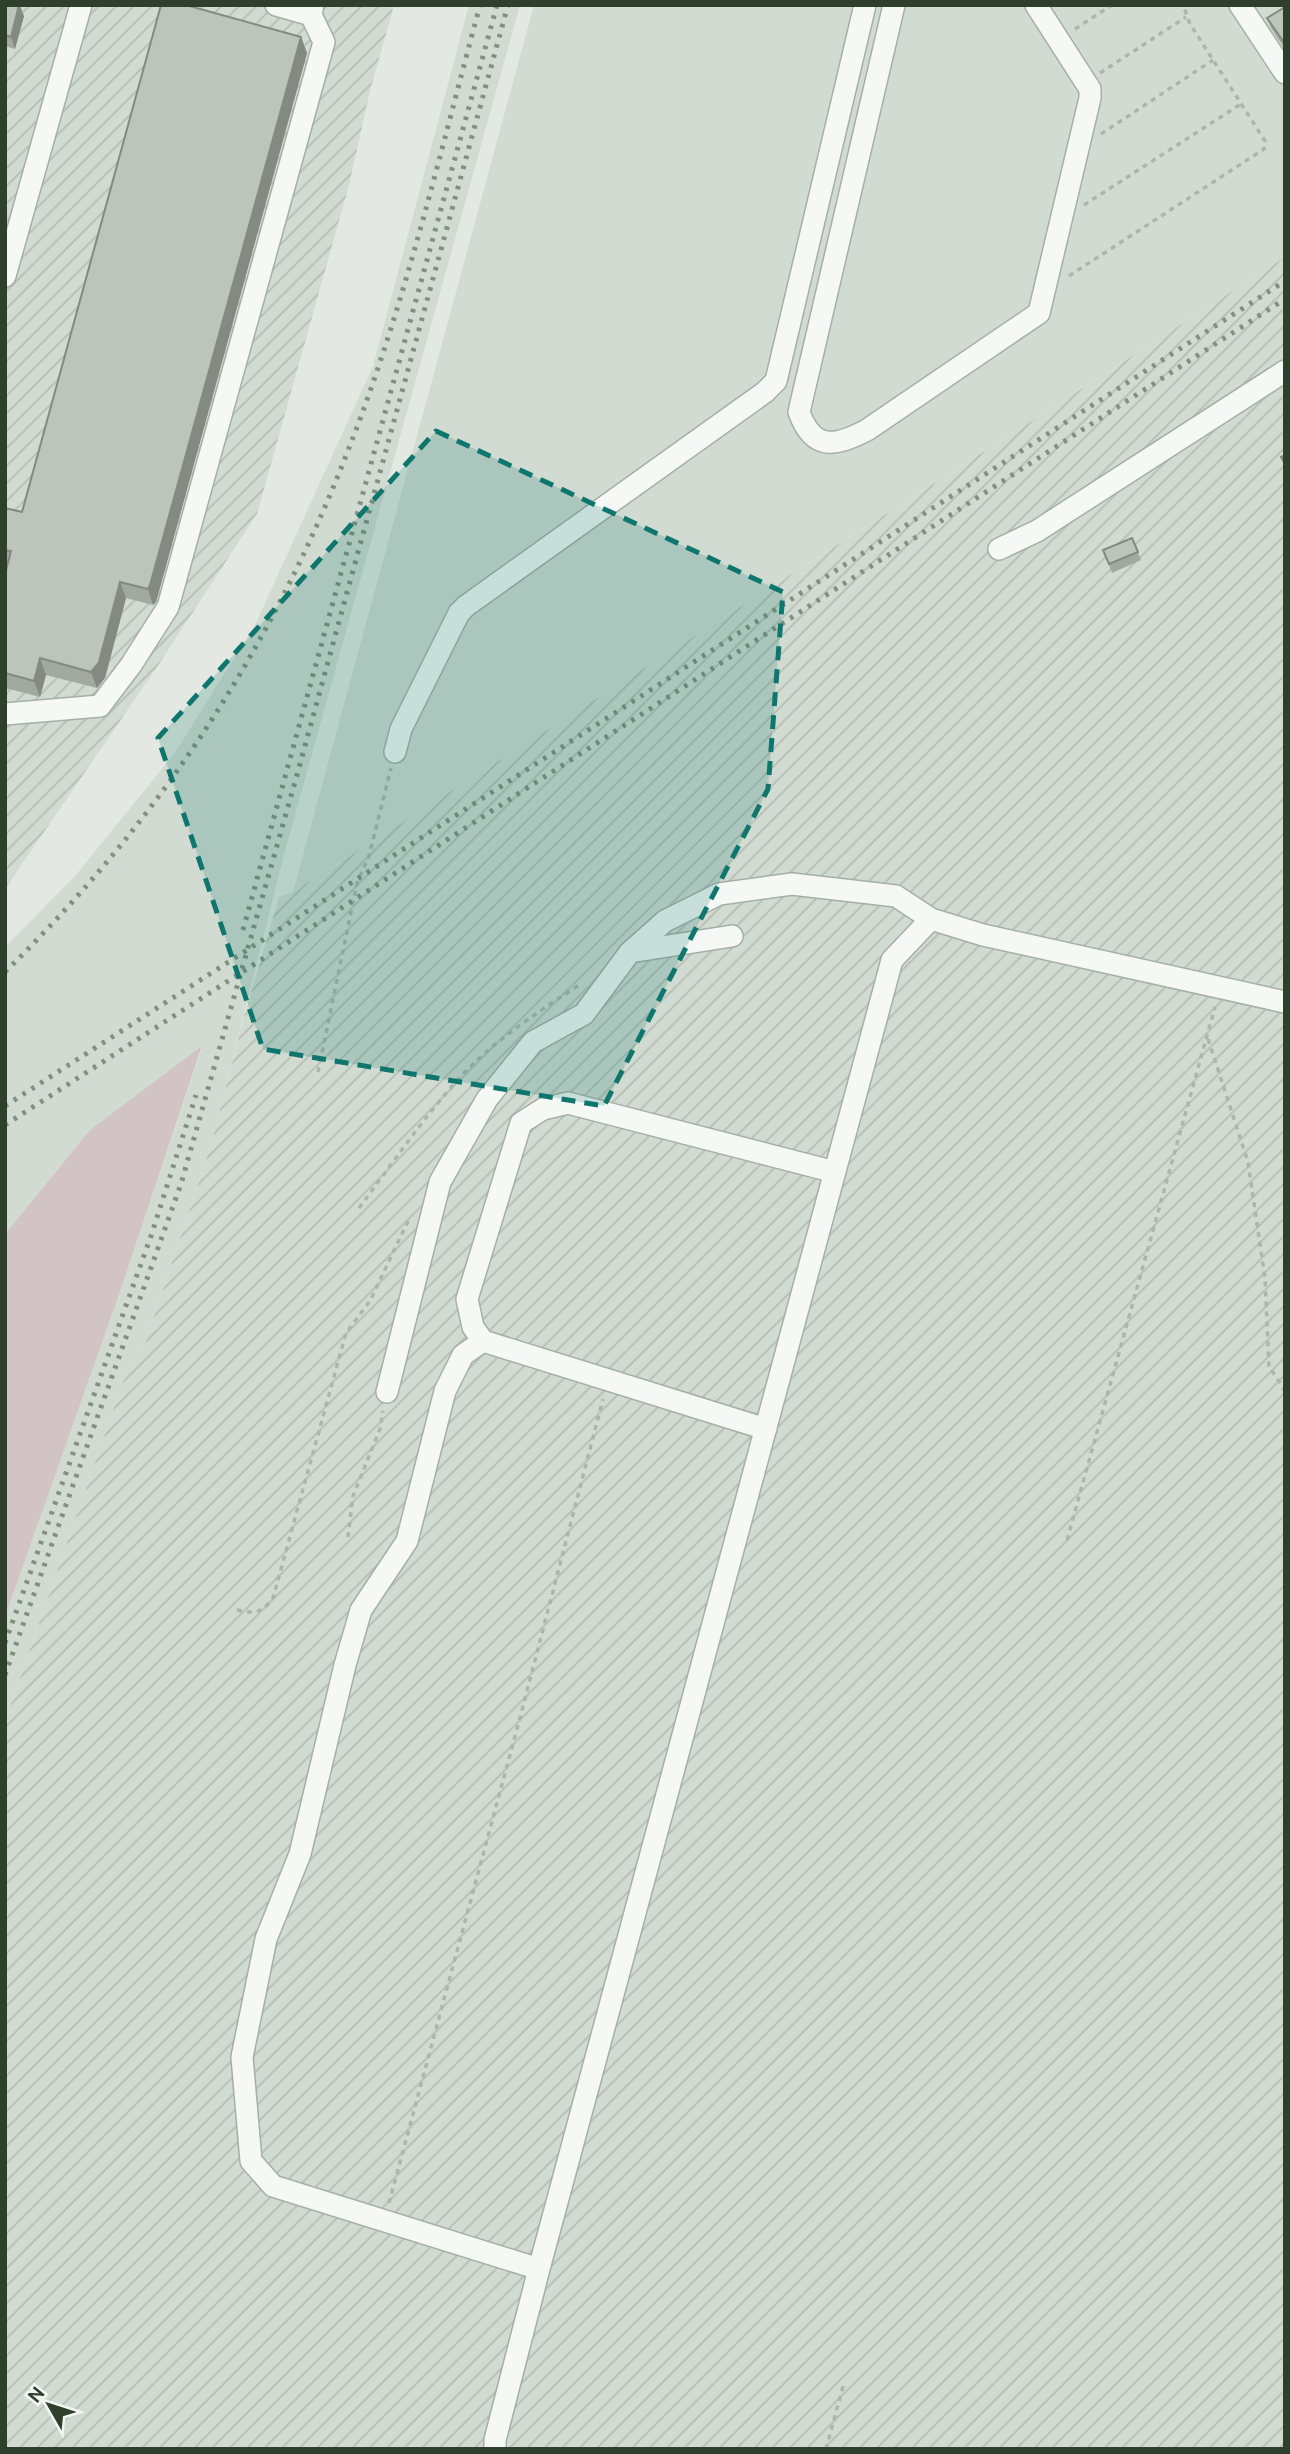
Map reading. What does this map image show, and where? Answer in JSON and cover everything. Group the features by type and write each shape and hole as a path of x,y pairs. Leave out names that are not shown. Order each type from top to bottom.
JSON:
{"lane":[{"path":"5,276 81,5"},
{"path":"5,714 100,706 131,665 168,607 324,43 312,10 276,5"},
{"path":"395,752 401,729 459,613 466,606 765,392 776,381 865,5"},
{"path":"894,5 799,412 804,427 814,438 825,443 846,442 1039,313 1079,148 1090,89 1036,5"},
{"path":"1240,5 1285,73"},
{"path":"999,549 1037,531 1285,371"},
{"path":"387,1392 440,1182 486,1099 533,1042 584,1014 631,952 665,921 719,894 792,884 896,896 931,919 983,935 1285,1002"},
{"path":"694,907 698,941"},
{"path":"495,2449 538,2269 892,960 931,919"},
{"path":"631,952 732,936"},
{"path":"766,1429 483,1341 473,1326 467,1299 521,1123 543,1109 568,1102 835,1172"},
{"path":"483,1341 463,1355 445,1391 407,1541 361,1610 345,1665 300,1854 266,1938 242,2057 251,2161 273,2186 538,2269"}],"path":[{"path":"1059,40 1112,5"},
{"path":"1044,292 1264,149 1265,141 1186,17 1183,5"},
{"path":"1086,83 1186,17"},
{"path":"1079,148 1213,60"},
{"path":"1061,221 1241,104"},
{"path":"318,1072 357,883 369,856 395,752"},
{"path":"1068,1540 1220,988"},
{"path":"1207,1037 1248,1162 1265,1278 1269,1366 1285,1391"},
{"path":"237,1610 254,1614 264,1610 274,1598 346,1334 370,1301 408,1220 416,1211"},
{"path":"384,2220 608,1380"},
{"path":"348,1537 353,1496 380,1429 387,1392"},
{"path":"826,2449 844,2384"}],"highlighted area":[{"path":"436,431 783,592 768,789 604,1106 263,1049 158,738"}],"shaded area":[{"path":"5,5 394,5 370,91 349,185 257,514 157,667 5,889"},
{"path":"469,5 520,5 285,851 211,1145 143,1350 130,1362 5,1721 5,1617 122,1286 202,1048 90,1130 5,1234 5,947 75,876 174,754 255,625 373,366"},
{"path":"534,5 1285,5 1285,257 293,892"},
{"path":"1285,257 1285,2449 5,2449 5,1721 130,1362 143,1350 211,1145 243,1020 279,897 293,892"},
{"path":"202,1046 122,1286 5,1617 5,1234 90,1130"}],"building":[{"path":"5,5 19,5 11,37 5,35"},
{"path":"161,5 186,5 301,37 150,585 148,589 120,582 99,662 91,672 40,658 34,681 5,673 5,574 11,551 5,550 5,508 22,512"},
{"path":"1285,7 1285,44 1267,18"},
{"path":"1132,538 1138,552 1109,564 1103,550"}],"railway":[{"path":"5,972 61,914 161,793 206,729 284,594 318,522 369,394 405,284 480,5"},
{"path":"243,930 497,5"},
{"path":"5,1675 181,1184 297,775 508,5"},
{"path":"5,1106 1285,281"},
{"path":"5,1125 1285,299"},
{"path":"5,1643 151,1236 196,1095"}]}
